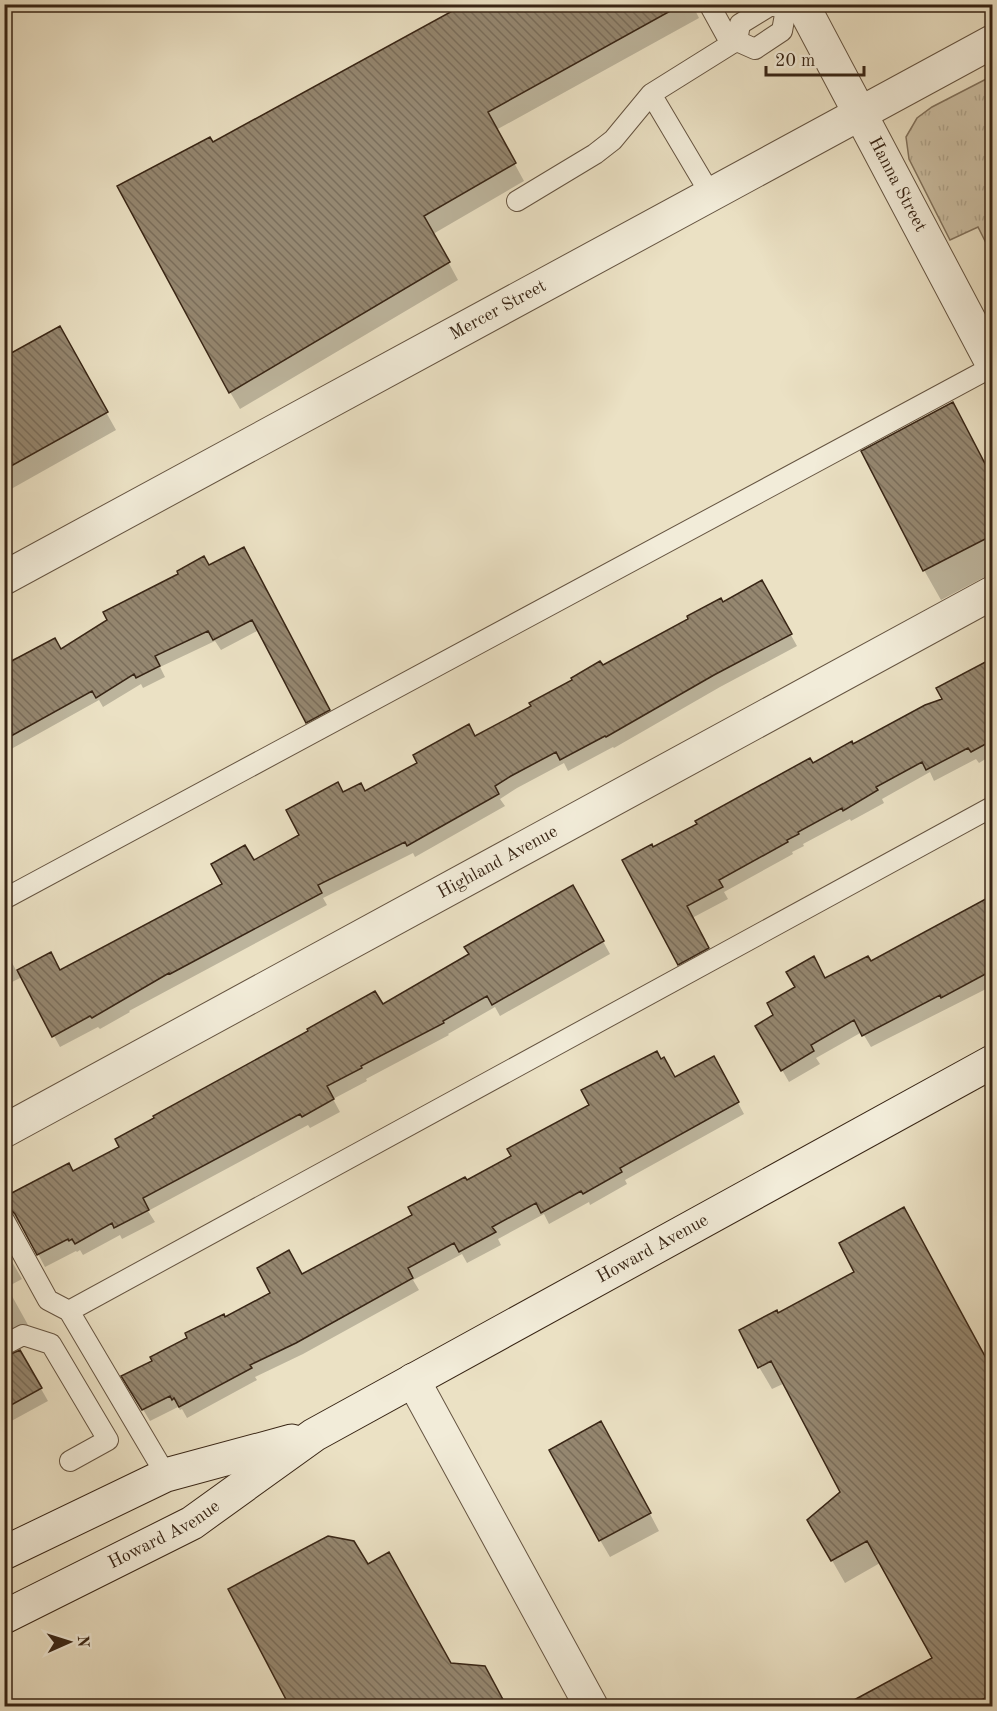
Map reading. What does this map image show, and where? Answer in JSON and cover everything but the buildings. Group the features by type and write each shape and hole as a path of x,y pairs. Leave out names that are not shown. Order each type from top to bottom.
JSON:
{"street":[{"name":"Hanna Street","path":"793,6 861,113 993,365"},
{"name":"Mercer Street","path":"4,578 993,42"},
{"name":"Highland Avenue","path":"5,1130 993,593"},
{"name":"Howard Avenue","path":"4,1617 192,1523 314,1434 993,1062"},
{"path":"413,1380 591,1707"},
{"name":"Howard Avenue","path":"4,1553 166,1475 314,1434"}],"lane":[{"path":"518,201 595,154 613,140 651,94 734,43 740,24 771,5 793,6 783,31 755,49 734,43 709,4"},
{"path":"651,94 711,195"},
{"path":"4,899 993,365"},
{"path":"69,1311 993,807"},
{"path":"4,1220 48,1300 69,1311 166,1475"},
{"path":"4,1345 23,1335 51,1344 108,1440 70,1461"}],"green space":[{"path":"992,76 992,255 978,227 950,240 909,159 906,137 917,118 932,107"}]}
